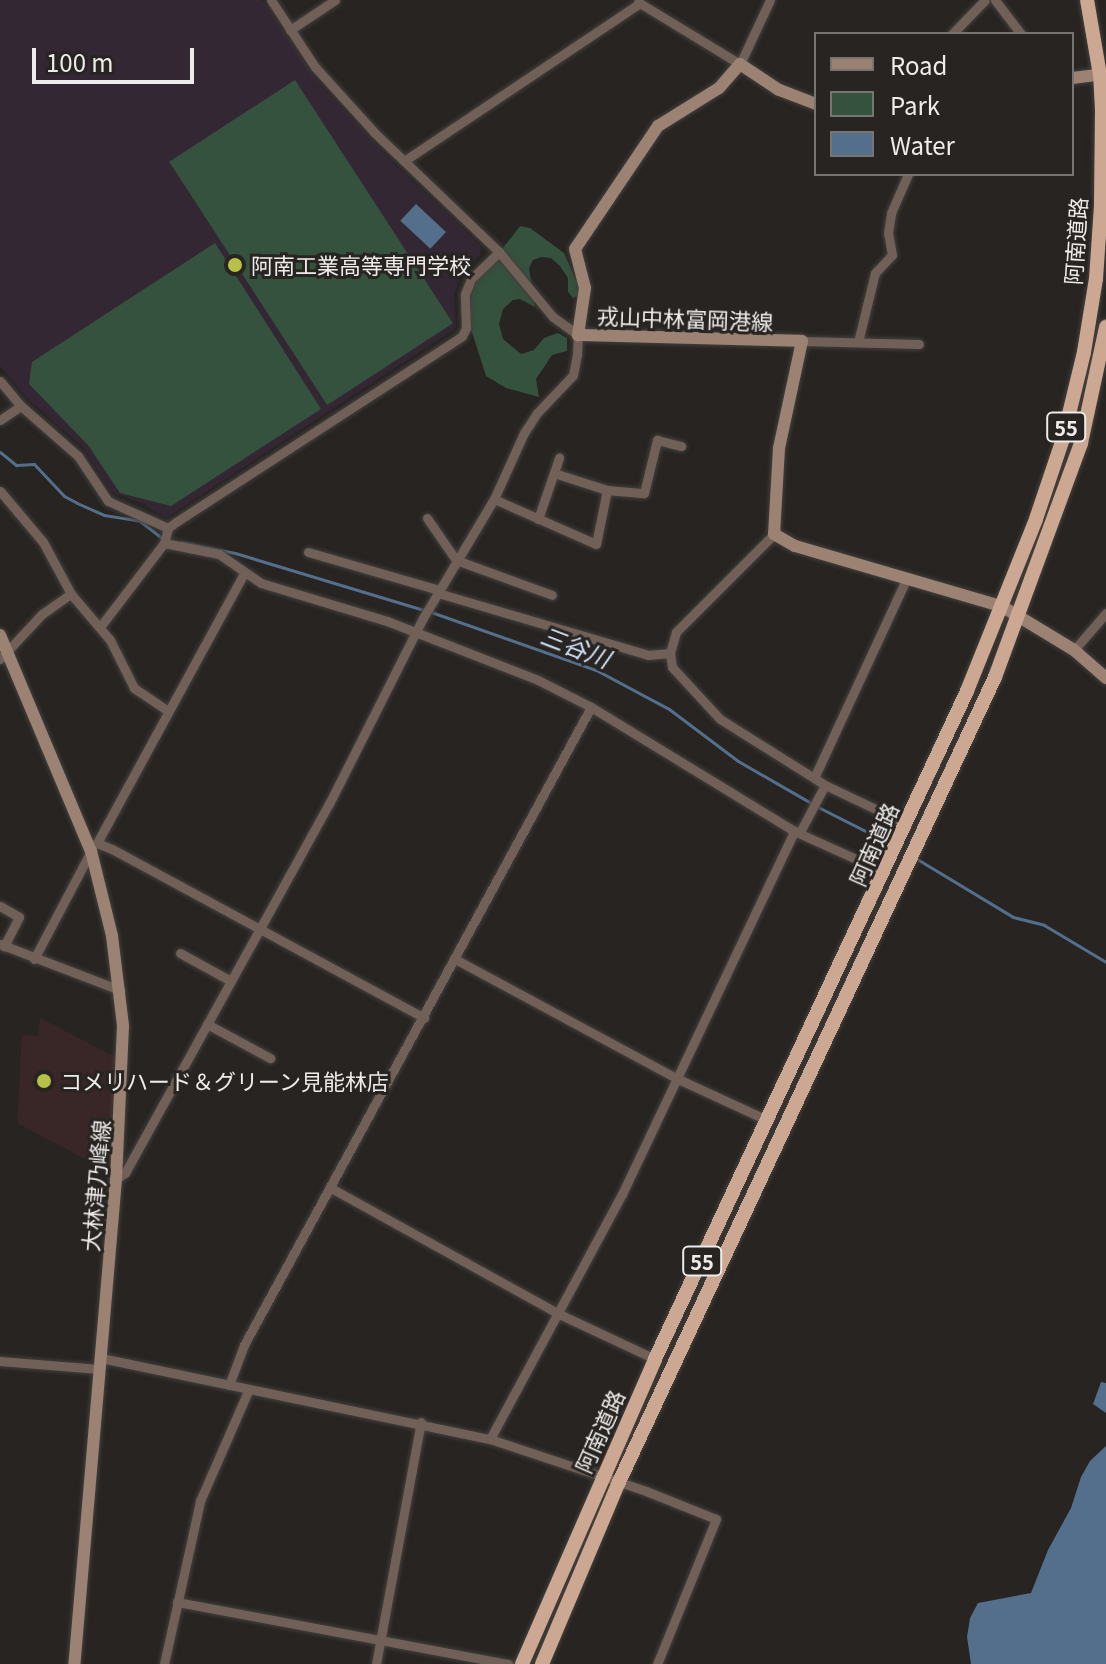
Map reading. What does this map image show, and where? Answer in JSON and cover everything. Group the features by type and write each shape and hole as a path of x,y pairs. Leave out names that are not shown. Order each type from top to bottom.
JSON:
{"highway":[{"name":"阿南道路","path":"522,1664 655,1359 906,826 1003,607 1063,439 1084,352 1096,279 1101,205 1103,75 1087,0"},
{"name":"阿南道路","path":"542,1664 619,1482 1020,616 1081,443 1106,327"}],"main road":[{"path":"740,64 779,90 814,103"},
{"name":"戎山中林富岡港線","path":"740,64 719,88 655,129 579,239 575,257 585,288 578,335 802,341 779,448 774,534"},
{"path":"1074,78 1103,75"},
{"path":"774,534 795,546 1003,607 1074,650 1106,678"},
{"name":"大林津乃峰線","path":"0,635 3,655 92,847 112,936 120,990 123,1072 116,1179 74,1664"}],"street":[{"path":"116,1179 125,1173 231,981 368,731 423,618 494,499 537,413 573,375 578,335 553,317 499,252 404,161 315,67 271,0"},
{"path":"290,30 335,0"},
{"path":"404,161 637,1 740,64 770,0"},
{"path":"954,32 985,0"},
{"path":"995,0 1019,32"},
{"path":"858,342 875,273 892,255 888,233 891,213 907,176"},
{"path":"100,627 166,537 462,336 466,328 465,294 471,279 499,252"},
{"path":"802,341 919,344"},
{"path":"0,381 21,406 70,447 108,501 166,537 219,554 261,583 415,633 538,680 591,707 799,828 887,867"},
{"path":"0,420 21,406"},
{"path":"554,473 607,490 644,493 657,440 681,446"},
{"path":"538,519 559,458"},
{"path":"494,499 596,544 607,490"},
{"path":"0,491 43,542 71,594 100,627 134,688 167,710"},
{"path":"427,518 456,560 552,595"},
{"path":"774,534 676,632 670,653 672,667 720,719 814,778 823,788 906,826"},
{"path":"308,552 437,595 626,646 648,655 670,653"},
{"path":"34,959 92,847 244,573"},
{"path":"814,778 906,580"},
{"path":"3,655 42,614 71,594"},
{"path":"1074,650 1106,613"},
{"path":"229,1385 244,1345 591,707"},
{"path":"490,1439 622,1194 799,828 823,788"},
{"path":"92,847 260,928 424,1018"},
{"path":"0,906 19,917 2,945 120,990"},
{"path":"180,953 231,981"},
{"path":"455,959 676,1078 769,1121"},
{"path":"207,1024 270,1058"},
{"path":"331,1188 557,1313 655,1359"},
{"path":"0,1361 100,1364 421,1422 490,1439 619,1482 716,1519 657,1664"},
{"path":"164,1664 200,1501 249,1389"},
{"path":"376,1664 421,1422"},
{"path":"177,1602 508,1664"}],"shaded area":[{"name":"阿南工業高等専門学校","path":"0,0 262,0 321,86 392,162 481,246 480,255 461,275 454,294 456,328 166,518 144,504 112,492 83,447 27,398 0,366"},
{"path":"40,1018 116,1057 109,1172 17,1123 22,1035 38,1036"}],"green space":[{"path":"295,80 453,323 327,405 169,162"},
{"path":"520,226 530,228 564,253 578,284 579,295 573,298 568,292 568,278 560,266 551,258 541,257 533,260 529,268 535,307 520,299 513,300 503,309 499,324 503,339 521,354 534,350 544,338 558,333 567,338 567,351 552,355 536,379 539,397 506,388 486,376 470,326 471,289"},
{"path":"215,243 321,409 171,506 120,493 88,445 29,384 32,362"}],"water":[{"path":"416,204 446,232 430,249 400,221"},
{"path":"1101,1382 1106,1383 1106,1413 1093,1404"},
{"path":"1106,1446 1106,1664 971,1664 967,1637 970,1618 978,1603 1031,1593 1048,1550 1071,1508 1081,1477 1090,1461"}],"waterway":[{"name":"三谷川","path":"0,452 16,465 34,464 64,496 77,503 104,515 140,521 162,538"},
{"name":"三谷川","path":"181,542 235,553 424,610"},
{"name":"三谷川","path":"431,612 596,670 669,709 738,761 811,803"},
{"name":"三谷川","path":"818,807 889,843"},
{"name":"三谷川","path":"917,859 1013,917 1044,925 1106,962"}],"place":[{"name":"阿南工業高等専門学校","path":"235,265"},
{"name":"コメリハード＆グリーン見能林店","path":"44,1081"}]}
